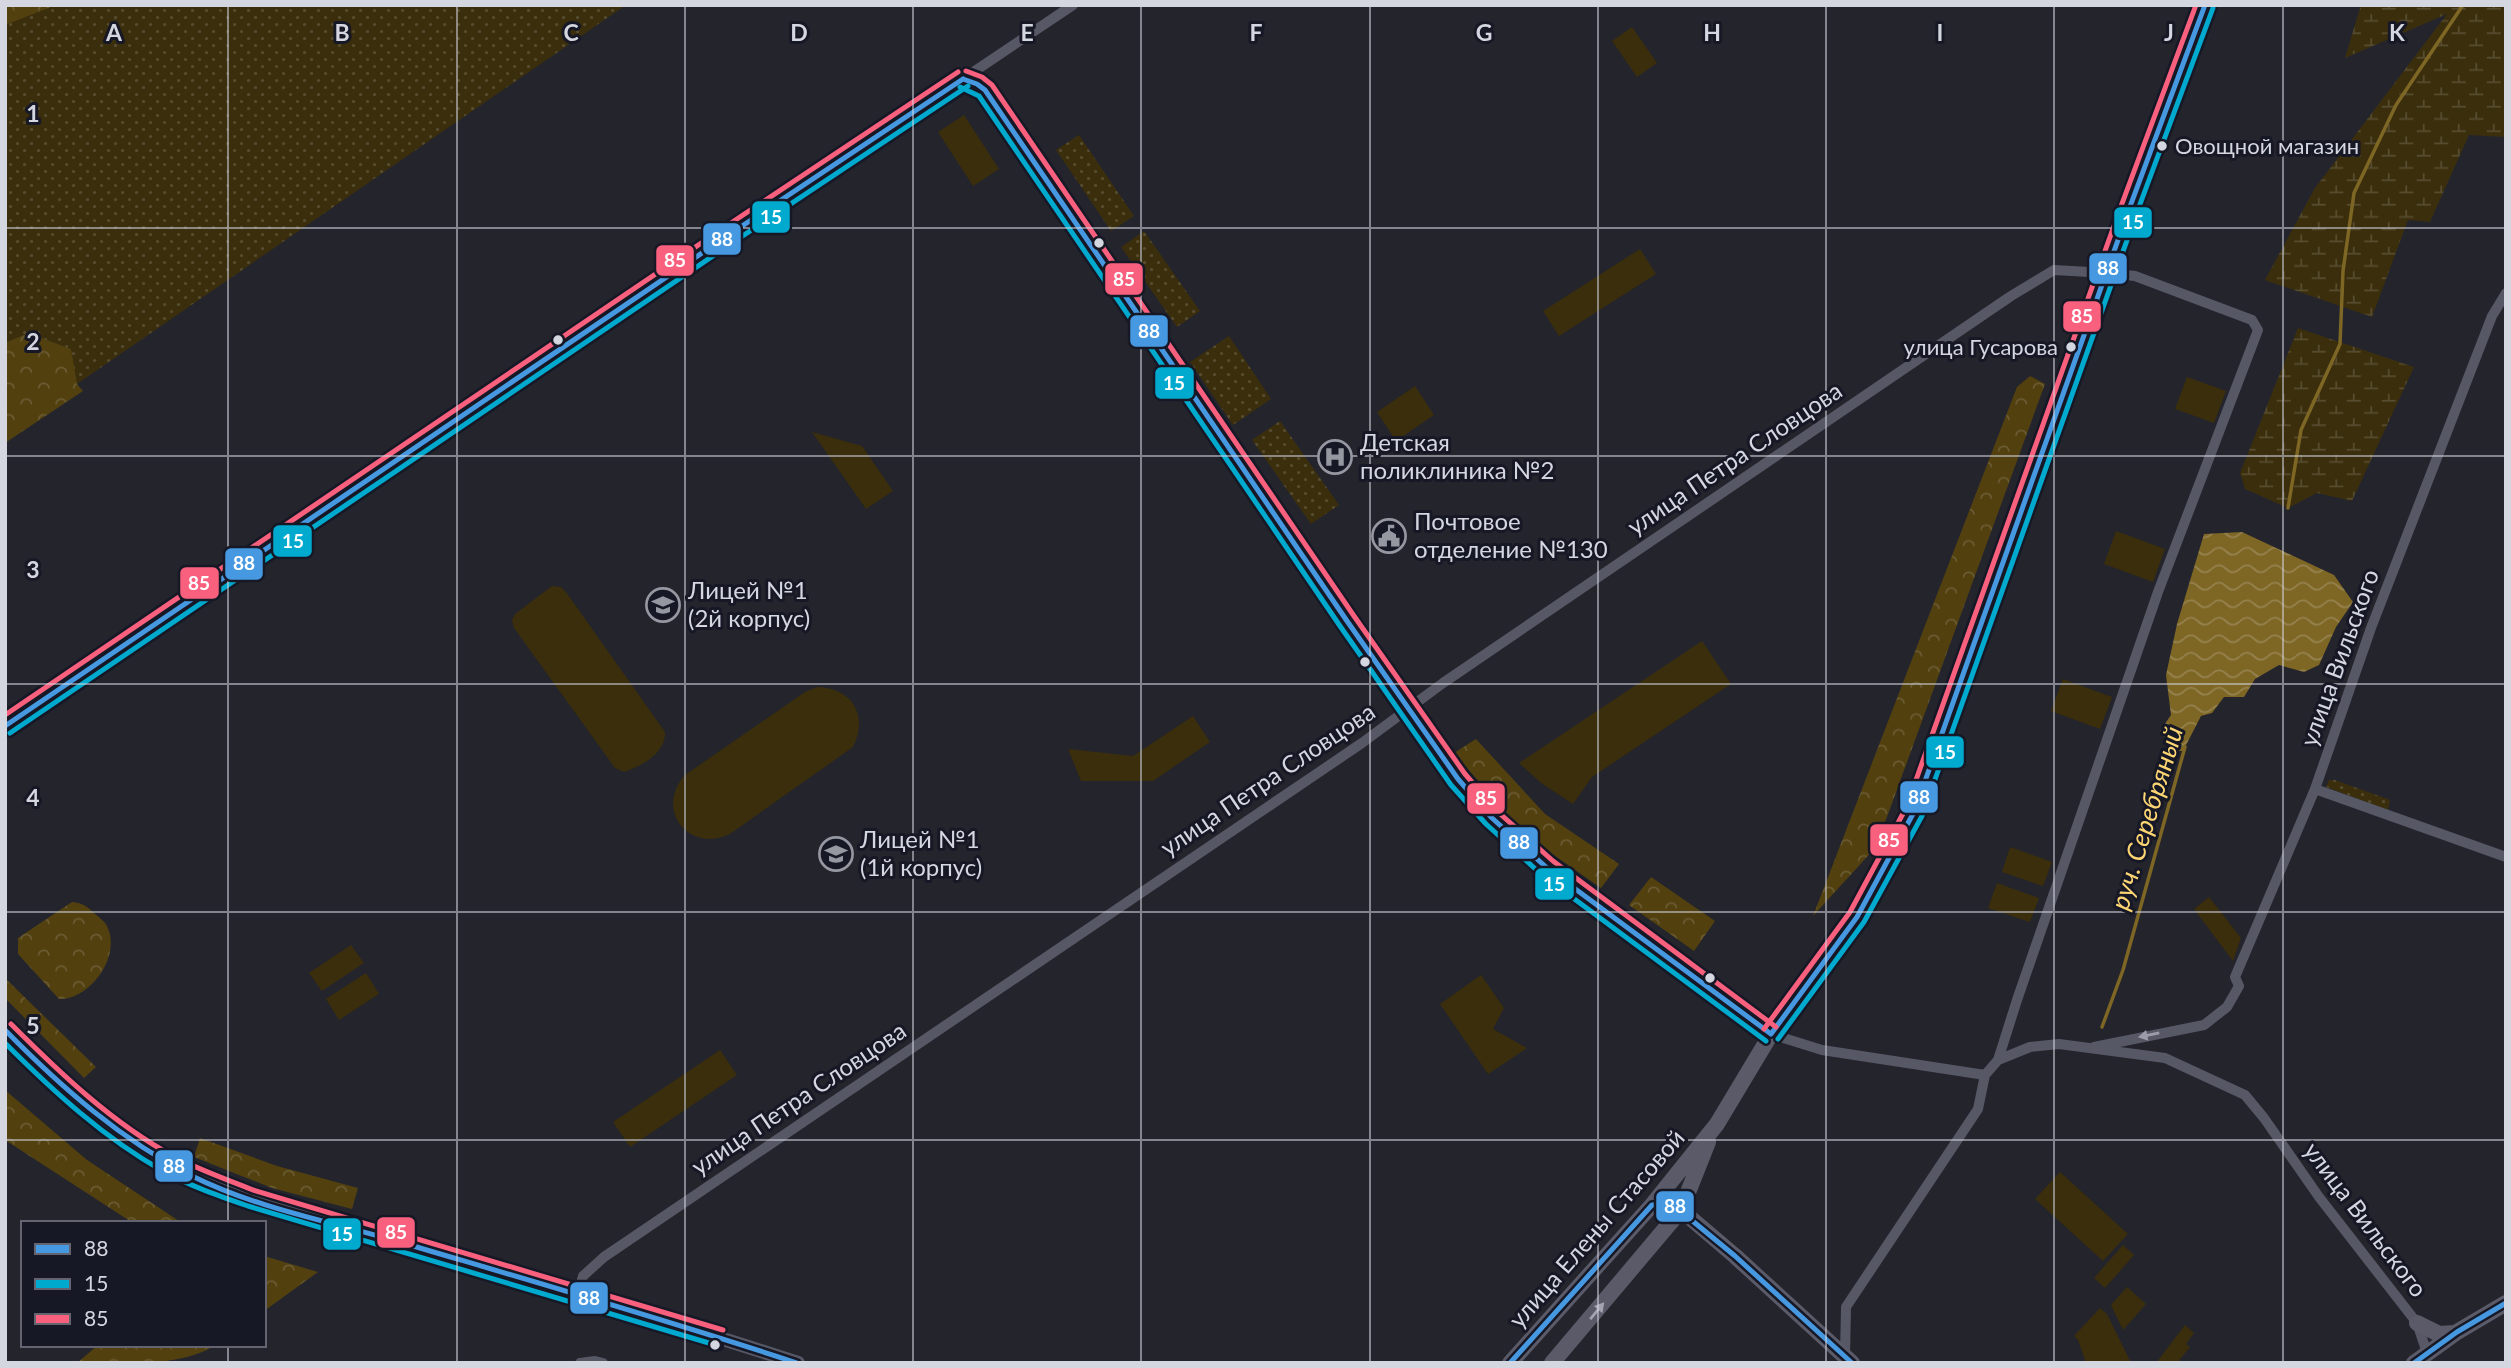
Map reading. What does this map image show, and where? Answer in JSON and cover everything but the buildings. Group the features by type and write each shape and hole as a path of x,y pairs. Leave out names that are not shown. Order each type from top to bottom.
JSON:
{"main road":[{"path":"2107,273 2206,5"},
{"name":"улица Елены Стасовой","path":"1510,1363 1652,1205 1717,1124 1771,1034 1857,917 1913,812 2107,273"},
{"name":"улица Елены Стасовой","path":"1552,1363 1681,1210 1717,1124"},
{"path":"1652,1205 1671,1204 1681,1210 1848,1359"},
{"path":"2421,1358 2457,1332 2506,1303"},
{"path":"2417,1323 2439,1334 2457,1332"}],"street":[{"path":"5,726 709,248 1073,5"},
{"path":"963,79 985,90 1409,709 1466,789 1492,818 1547,868 1771,1034 1822,1050 1985,1075"},
{"name":"улица Петра Словцова","path":"578,1294 583,1276 604,1257 2011,296 2054,270 2134,276 2252,320 2258,330 2158,592 1998,1060"},
{"name":"улица Вильского","path":"2094,1047 2204,1025 2227,1007 2239,986 2235,977 2315,789 2371,628 2424,489 2493,316 2506,293"},
{"path":"2315,789 2506,857"},
{"path":"5,1030 44,1070 84,1105 144,1149 194,1177 250,1198 578,1294 798,1363"},
{"path":"1848,1359 1846,1307 1978,1109 1985,1075 1998,1060 2030,1048 2059,1044 2094,1047"},
{"name":"улица Вильского","path":"2094,1047 2165,1058 2245,1095 2319,1197 2417,1323 2421,1358"},
{"path":"580,1363 603,1363"}],"green space":[{"path":"5,5 626,5 77,384 28,334 5,343"},
{"path":"5,5 56,5 5,25"},
{"path":"2361,5 2506,5 2506,137 2469,135 2430,222 2408,220 2372,317 2265,280 2315,188 2447,14 2345,58"},
{"path":"1632,27 1657,63 1637,77 1612,41"},
{"path":"964,115 999,169 973,186 938,132"},
{"path":"1079,135 1134,216 1111,231 1056,150"},
{"path":"1144,231 1200,311 1177,327 1121,247"},
{"path":"1640,249 1656,274 1559,336 1543,311"},
{"path":"2298,328 2414,367 2352,501 2317,493 2288,508 2245,489 2240,473"},
{"path":"28,333 71,349 77,384 83,391 5,443 5,343"},
{"path":"1229,336 1271,399 1233,425 1190,362"},
{"path":"2030,376 2045,384 1876,847 1813,916 2017,387"},
{"path":"2187,377 2226,391 2214,423 2175,409"},
{"path":"1415,386 1434,415 1396,441 1377,412"},
{"path":"1280,421 1339,505 1311,524 1252,440"},
{"path":"812,432 862,446 893,491 866,509"},
{"path":"2116,531 2165,549 2153,582 2104,564"},
{"path":"552,586 561,587 566,592 665,732 662,746 652,758 638,766 624,772 615,768 514,628 512,620 515,614"},
{"path":"1702,641 1731,684 1592,777 1573,804 1541,783 1519,763"},
{"path":"2063,679 2112,697 2100,729 2051,711"},
{"path":"817,687 840,692 854,705 859,724 853,747 730,834 715,839 701,838 680,825 673,802 676,788 685,775 805,692"},
{"path":"1193,716 1210,742 1153,781 1081,781 1068,749 1133,756"},
{"path":"1476,739 1545,814 1619,864 1601,888 1535,842 1454,753"},
{"path":"2329,780 2390,800 2388,810 2326,787"},
{"path":"2010,847 2052,862 2043,886 2002,872"},
{"path":"1651,877 1715,921 1694,951 1629,905"},
{"path":"1997,883 2039,898 2030,922 1988,908"},
{"path":"2209,897 2241,938 2233,961 2194,909"},
{"path":"72,902 87,907 105,923 111,938 110,950 107,963 92,984 71,997 59,999 18,954 18,938"},
{"path":"351,945 364,963 322,991 309,973"},
{"path":"366,973 379,994 339,1020 326,999"},
{"path":"1481,975 1504,1008 1493,1029 1527,1048 1488,1074 1440,1004"},
{"path":"6,979 96,1067 84,1078 5,998"},
{"path":"720,1050 737,1075 630,1147 613,1122"},
{"path":"5,1090 87,1160 179,1221 130,1221 5,1140"},
{"path":"200,1138 277,1166 358,1188 352,1209 272,1188 194,1157"},
{"path":"2060,1172 2128,1234 2103,1261 2035,1199"},
{"path":"2123,1245 2134,1255 2105,1288 2094,1278"},
{"path":"266,1257 318,1272 266,1310"},
{"path":"2127,1287 2146,1304 2123,1330 2111,1305"},
{"path":"2100,1308 2107,1314 2131,1363 2086,1363 2074,1336"},
{"path":"2185,1325 2194,1333 2186,1344 2190,1347 2177,1363 2156,1363"},
{"path":"96,1347 212,1347 184,1358 167,1361 77,1363"}],"water":[{"path":"2242,532 2334,575 2353,602 2336,627 2319,665 2304,672 2279,665 2255,679 2244,697 2224,697 2212,713 2201,716 2183,751 2173,751 2160,731 2171,715 2166,675 2177,624 2204,534"}],"waterway":[{"name":"руч. Серебряный","path":"2288,508 2301,430 2340,344 2343,271 2354,193 2396,105 2463,5"},
{"name":"руч. Серебряный","path":"2102,1027 2123,970 2185,747"}],"transit line":[{"name":"85","path":"1764,1029 1850,912 1906,808 2120,209 2196,5"},
{"name":"88","path":"1771,1034 1857,917 1914,812 2128,212 2205,5"},
{"name":"15","path":"1778,1039 1864,922 1922,816 2136,215 2213,8"},
{"name":"85","path":"966,71 982,77 992,85 1465,774 1498,812 1553,861 1776,1027"},
{"name":"85","path":"5,715 958,72"},
{"name":"88","path":"963,79 985,90 1458,779 1492,818 1547,868 1771,1034"},
{"name":"88","path":"5,726 963,79"},
{"name":"15","path":"10,733 968,86"},
{"name":"15","path":"960,87 979,96 1451,785 1486,824 1542,875 1766,1041"},
{"name":"85","path":"11,1024 108,1113 151,1143 203,1170 253,1190 723,1330"},
{"name":"88","path":"5,1030 70,1092 116,1129 166,1162 217,1187 269,1206 551,1287 797,1363"},
{"name":"15","path":"5,1043 100,1129 141,1158 194,1186 248,1206 719,1346"},
{"name":"88","path":"1510,1363 1652,1205 1672,1204 1735,1256 1852,1363"},
{"name":"88","path":"2414,1363 2457,1332 2506,1303"}],"place":[{"name":"Овощной магазин","path":"2162,146"},
{"name":"улица Гусарова","path":"2071,347"},
{"name":"Детская поликлиника №2","path":"1335,457"},
{"name":"Почтовое отделение №130","path":"1389,536"},
{"name":"Лицей №1 (2й корпус)","path":"663,605"},
{"name":"Лицей №1 (1й корпус)","path":"836,854"}]}
